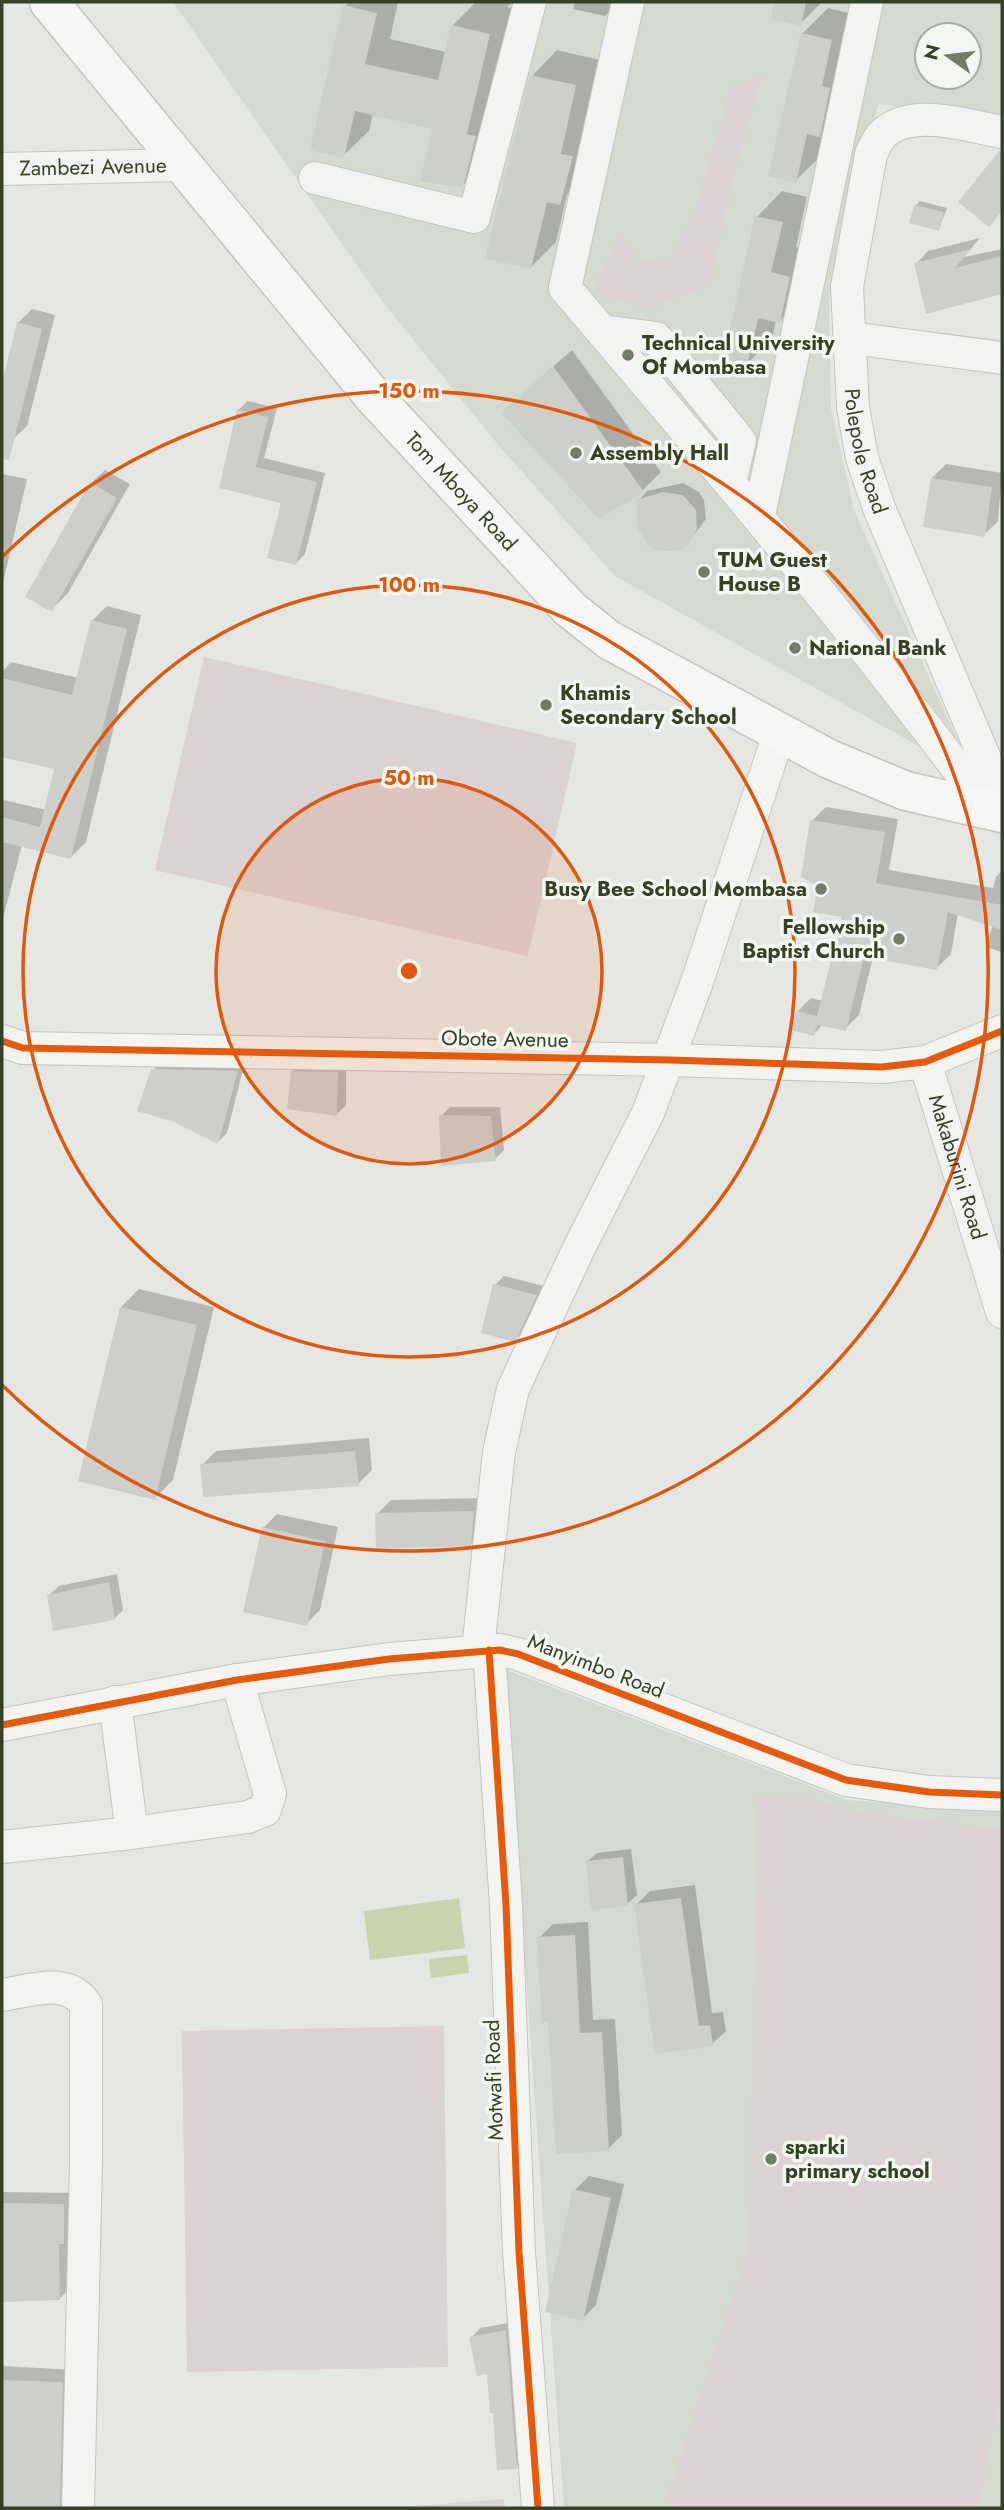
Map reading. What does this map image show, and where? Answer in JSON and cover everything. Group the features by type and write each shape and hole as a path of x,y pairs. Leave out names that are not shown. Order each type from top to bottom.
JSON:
{"main road":[{"name":"Tom Mboya Road","path":"49,2 373,396 570,609 609,640 829,760 906,791 998,808"}],"street":[{"path":"315,178 474,217 530,2"},
{"path":"628,2 565,288 759,516 998,808"},
{"path":"759,516 867,2"},
{"name":"Polepole Road","path":"998,808 862,458 853,407 847,287 871,154 882,135 900,124 930,120 1002,132"},
{"name":"Zambezi Avenue","path":"2,169 183,164"},
{"path":"850,338 1002,358"},
{"name":"Motwafi Road","path":"538,2508 520,2252 506,1905 483,1650 499,1452 513,1389 586,1234 648,1113 670,1060 779,734"},
{"name":"Obote Avenue","path":"4,1050 23,1048 670,1060 821,1068 882,1067 925,1062 1002,1031"},
{"name":"Makaburini Road","path":"925,1062 1002,1312"},
{"name":"Manyimbo Road","path":"2,1726 115,1702 237,1681 483,1650 517,1654 846,1780 929,1792 1002,1795"},
{"path":"2,1847 132,1833 248,1816 265,1810 270,1794 237,1681"},
{"path":"115,1702 132,1833"},
{"path":"2,1995 61,1987 72,1989 86,2005 86,2161 78,2508"}],"shaded area":[{"name":"Technical University Of Mombasa","path":"173,2 1002,2 1002,125 879,104 846,202 829,299 831,408 854,510 974,777 615,576 499,446 382,301"},
{"path":"762,75 733,178 710,285 650,307 593,293 619,232 635,259 668,263 695,211 730,90"},
{"path":"204,657 577,743 528,956 155,870"},
{"name":"sparki primary school","path":"504,1669 847,1800 1002,1810 1002,2508 564,2508"},
{"path":"758,1798 815,1800 867,1814 1002,1829 1002,2382 978,2508 692,2508 667,2500 749,2245"},
{"path":"459,1898 465,1948 370,1960 364,1911"},
{"path":"467,1955 469,1973 431,1978 429,1959"},
{"path":"444,2026 448,2367 187,2372 182,2031"},
{"path":"504,2499 505,2508 403,2508 403,2507"}],"building":[{"path":"774,2 806,2 801,26 771,19"},
{"path":"343,5 377,13 365,64 438,80 451,25 490,34 467,134 476,136 463,188 420,181 432,129 355,111 344,158 310,150"},
{"path":"801,33 832,40 822,86 830,88 820,137 807,134 796,183 768,176"},
{"path":"530,75 576,85 561,154 573,156 560,205 547,202 531,269 485,258"},
{"path":"1000,150 1002,210 989,227 958,202"},
{"path":"914,205 944,212 939,231 909,223"},
{"path":"755,216 783,222 771,272 790,277 780,323 758,318 747,366 723,361"},
{"path":"971,249 955,268 1002,256 1002,294 926,314 914,263"},
{"path":"17,322 42,329 9,460 2,459 2,383"},
{"name":"Assembly Hall","path":"553,366 644,492 599,519 501,413"},
{"path":"237,409 268,417 256,467 317,482 296,565 267,558 281,503 219,488"},
{"path":"931,478 992,487 985,537 923,527"},
{"path":"90,482 117,498 52,612 25,597"},
{"path":"663,492 683,495 696,510 697,529 687,546 678,551 658,551 649,546 638,529 636,500"},
{"path":"91,620 127,629 71,859 2,842 2,817 40,827 54,769 2,757 2,678 72,695"},
{"path":"810,820 885,832 876,883 1002,905 1002,930 948,912 937,970 864,957 846,1031 817,1025 814,1036 791,1030 796,1011 817,1016 842,917 813,912 817,886 801,877"},
{"path":"151,1069 238,1071 218,1144 174,1122 137,1111"},
{"path":"291,1071 338,1072 337,1116 287,1109"},
{"path":"439,1115 491,1116 496,1161 441,1166"},
{"path":"493,1284 537,1295 515,1342 481,1333"},
{"path":"120,1307 197,1325 155,1500 78,1481"},
{"path":"355,1451 359,1486 203,1497 200,1464"},
{"path":"474,1511 471,1546 376,1549 375,1513"},
{"path":"262,1527 325,1541 307,1626 243,1612"},
{"path":"109,1582 115,1620 53,1631 47,1595"},
{"path":"623,1857 628,1906 591,1910 586,1861"},
{"path":"681,1898 699,2026 710,2025 713,2046 655,2054 634,1904"},
{"path":"575,1935 580,2033 602,2032 609,2151 556,2154 548,2022 542,2023 537,1937"},
{"path":"573,2189 611,2198 583,2321 545,2312"},
{"path":"2,2203 64,2204 64,2244 59,2244 60,2300 2,2302"},
{"path":"506,2330 517,2469 497,2470 487,2374 477,2376 469,2337"},
{"path":"2,2380 63,2382 60,2508 2,2508"}],"cycle path":[{"path":"2,1041 23,1048 670,1060 882,1067 925,1062 1002,1031"},
{"path":"489,1650 506,1905 519,2252 538,2508"},
{"path":"2,1725 237,1680 389,1659 500,1650 518,1654 846,1780 929,1792 1002,1795"}],"place":[{"name":"Technical University Of Mombasa","path":"628,355"},
{"name":"Assembly Hall","path":"576,453"},
{"name":"TUM Guest House B","path":"704,572"},
{"name":"National Bank","path":"795,648"},
{"name":"Khamis Secondary School","path":"546,705"},
{"name":"Busy Bee School Mombasa","path":"821,889"},
{"name":"Fellowship Baptist Church","path":"899,939"},
{"name":"sparki primary school","path":"771,2159"}]}
